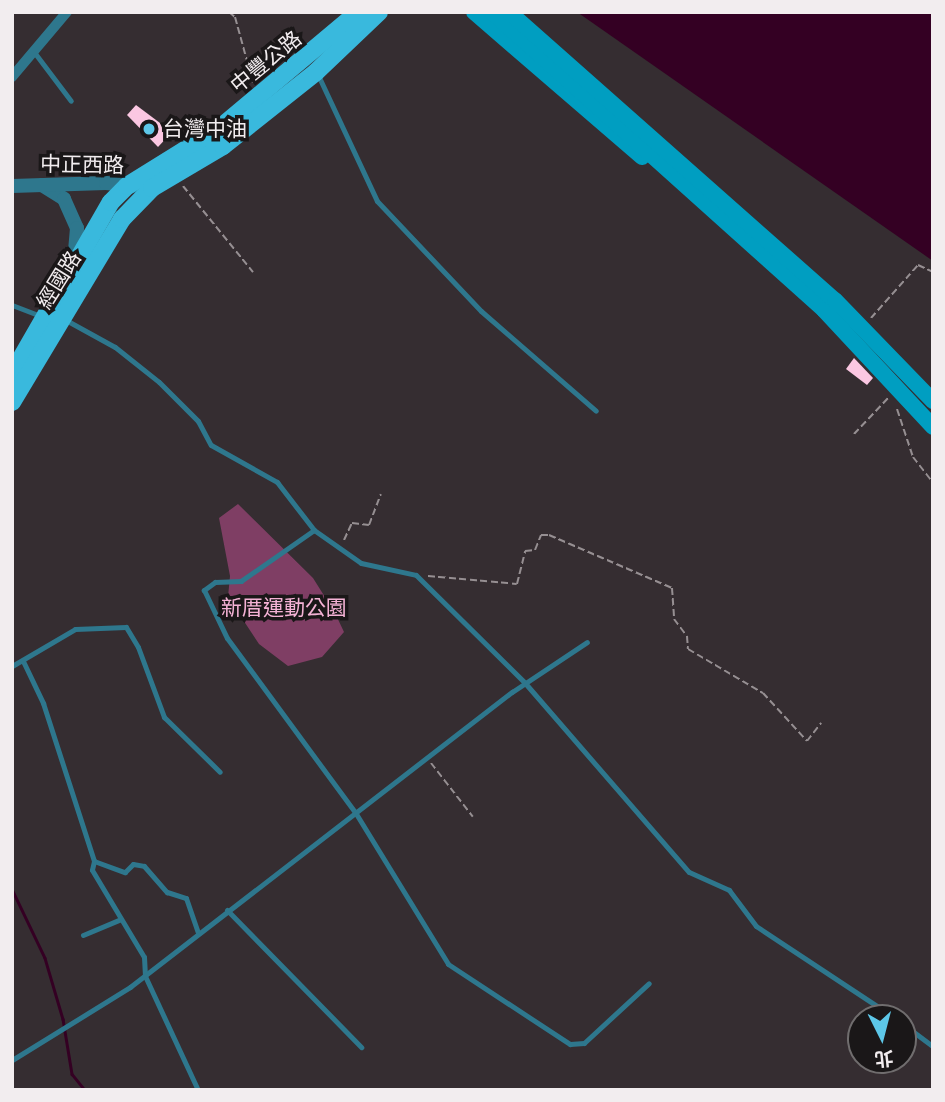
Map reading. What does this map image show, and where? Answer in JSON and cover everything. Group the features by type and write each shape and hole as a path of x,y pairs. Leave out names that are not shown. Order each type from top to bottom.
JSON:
{"main road":[{"name":"中豐公路","path":"127,186 228,131 257,99 358,12"},
{"name":"中豐公路","path":"152,188 173,175 228,131 316,72 379,12"},
{"path":"474,12 655,168 682,171"},
{"path":"492,12 682,171 862,328 933,401"},
{"path":"509,12 682,171 824,310 933,428"},
{"name":"經國路","path":"12,402 55,318 74,269 111,202 127,186"},
{"name":"經國路","path":"12,374 55,318 122,219 152,188"}],"street":[{"path":"12,77 67,12"},
{"path":"41,184 64,199 78,228 74,269"},
{"name":"中正西路","path":"12,186 41,184 152,188"}],"lane":[{"path":"34,52 71,100"},
{"path":"316,72 377,201 481,311 596,411"},
{"path":"12,305 28,314 55,318 115,347 159,382 198,421 211,445 277,482 314,530 360,563 416,575 525,683 689,872 729,890 756,926 874,1004"},
{"path":"314,530 241,581 215,582 204,590 227,638 355,811 447,964 551,1035 569,1044 584,1043 649,983"},
{"path":"12,666 23,662 75,629 126,628 138,648 164,717 220,772"},
{"path":"12,1060 145,976 198,932 426,757 525,683 587,642"},
{"path":"23,662 43,703 94,861 92,870 144,957 145,976 198,1090"},
{"path":"94,861 125,872 133,864 144,866 167,892 186,898 198,932"},
{"path":"227,910 361,1047"},
{"path":"83,935 121,919"},
{"path":"917,1035 933,1047"}],"path":[{"path":"229,12 235,17 257,99"},
{"path":"173,175 253,272"},
{"path":"862,328 918,265 933,272"},
{"path":"854,434 894,391 901,430 933,483"},
{"path":"341,549 352,523 369,525 381,494"},
{"path":"416,575 517,584 525,551 535,550 541,536 549,534 672,588 674,619 687,636 688,649 763,693 807,740 821,723"},
{"path":"426,757 473,817"}],"green space":[{"name":"新厝運動公園","path":"238,504 313,578 335,613 344,632 322,657 288,666 259,644 228,597 230,576 219,518"}],"shaded area":[{"path":"577,12 933,12 933,261"}],"building":[{"path":"136,105 172,132 158,147 127,115"},
{"path":"854,358 873,378 867,385 846,369"}],"waterway":[{"path":"12,889 45,958 63,1019 72,1074 85,1090"}],"place":[{"name":"台灣中油","path":"149,129"}]}
